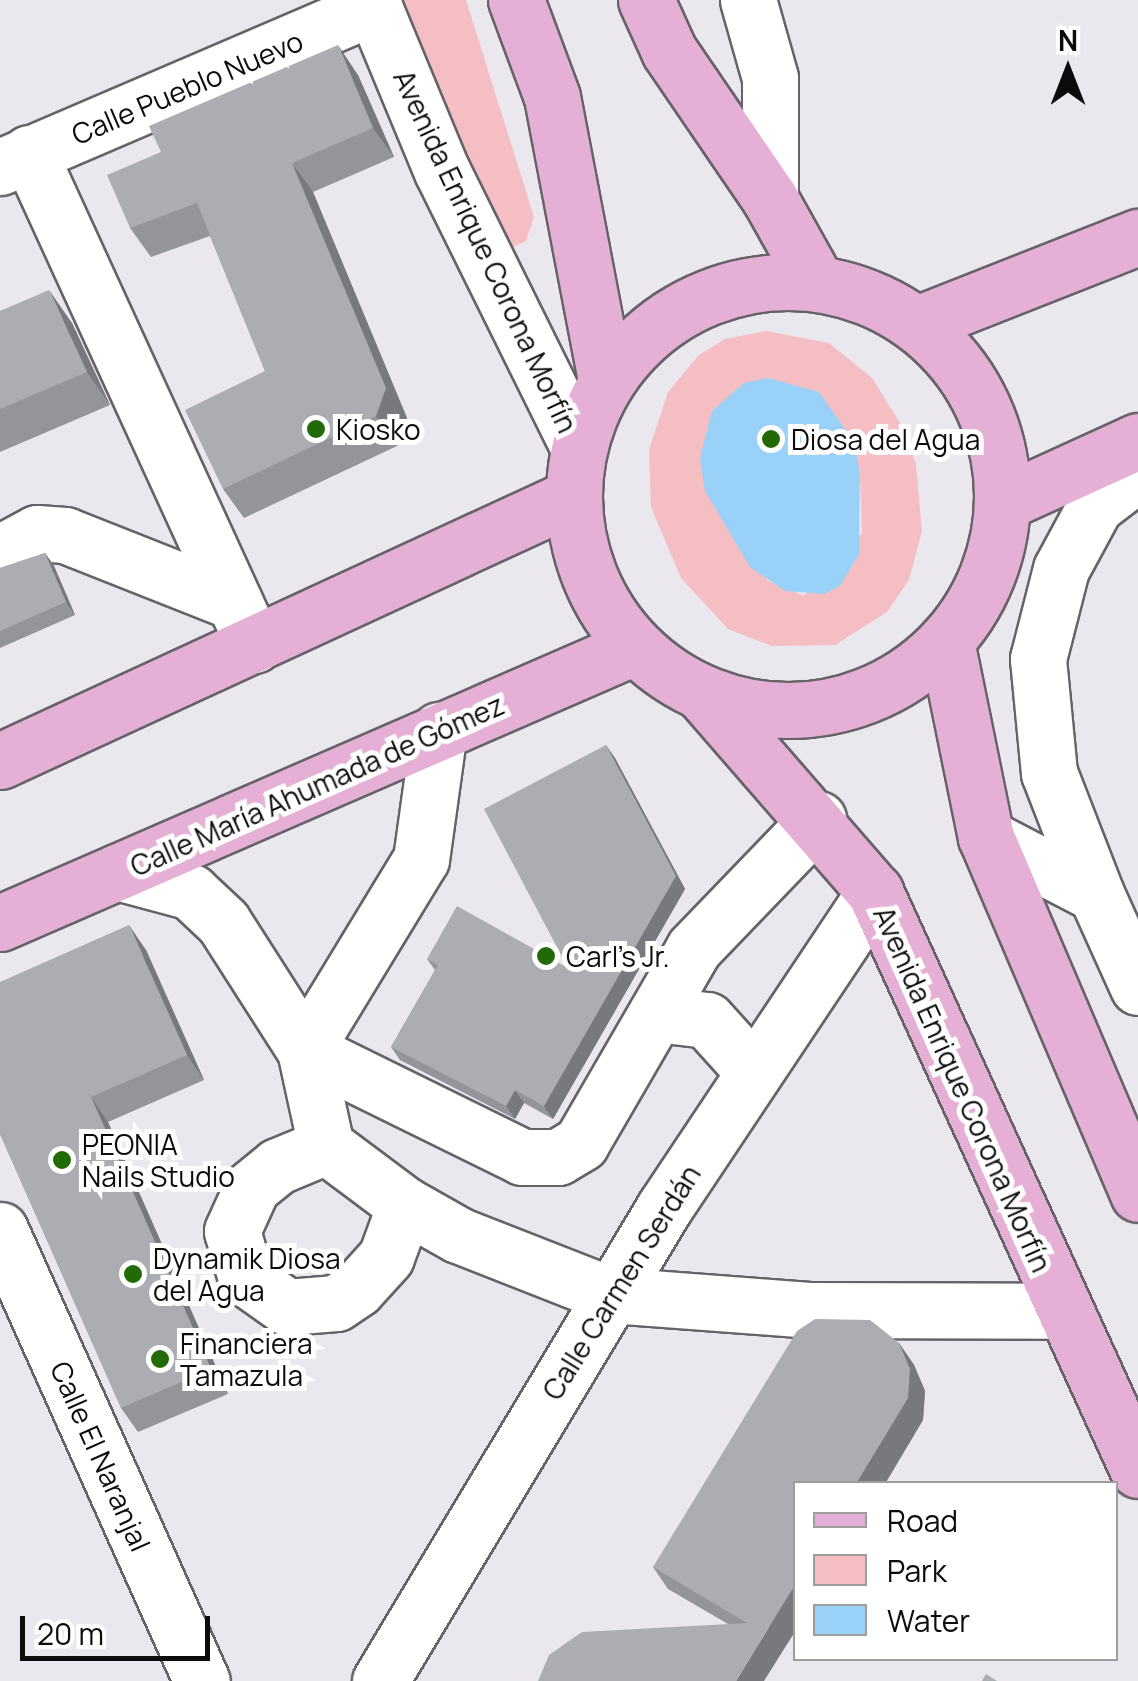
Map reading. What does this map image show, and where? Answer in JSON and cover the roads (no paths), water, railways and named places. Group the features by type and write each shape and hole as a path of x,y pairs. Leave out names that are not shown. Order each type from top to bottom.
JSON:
{"main road":[{"name":"Avenida Enrique Corona Morfín","path":"516,0 552,96 606,380"},
{"path":"646,0 669,52 770,200 817,283"},
{"path":"917,324 1138,237"},
{"name":"Avenida Enrique Corona Morfín","path":"702,692 766,710 832,705 894,682 946,641 983,584 1004,502 995,434 965,372 917,324 870,297 817,283 756,283 697,301 646,334 606,380 574,472 580,552 600,604 634,648 702,692 818,818 876,892 1061,1310 1138,1470"},
{"path":"1004,502 1138,441"},
{"path":"0,761 244,624 574,472"},
{"path":"946,641 986,838 1138,1194"},
{"name":"Calle María Ahumada de Gómez","path":"0,924 634,648"}],"street":[{"path":"748,0 770,78 770,200"},
{"name":"Calle Pueblo Nuevo","path":"15,160 373,4"},
{"name":"Avenida Enrique Corona Morfín","path":"373,4 574,472"},
{"path":"15,160 244,624"},
{"path":"1138,474 1095,506 1061,569 1038,659 1049,774 1138,987"},
{"path":"0,553 38,533 65,535 244,624"},
{"path":"306,1050 421,860 439,730"},
{"path":"306,1050 522,1158 558,1158 582,1143 694,948 818,818"},
{"path":"986,838 1096,894"},
{"path":"117,872 191,892 223,922 306,1050 326,1146 405,1205 458,1235 612,1295 812,1310 1061,1310"},
{"name":"Calle Carmen Serdán","path":"380,1681 612,1295 754,1072 876,892"},
{"path":"656,1014 707,1020 754,1072"},
{"path":"326,1146 278,1166 239,1207 232,1231 235,1256 264,1296 286,1308 336,1303 386,1257 405,1205"},
{"name":"Calle El Naranjal","path":"0,1230 202,1681"}],"water":[{"path":"768,378 819,392 854,442 860,474 859,554 840,586 824,594 785,591 750,567 705,491 700,458 712,411 744,383"}],"place":[{"name":"Kiosko","path":"316,429"},
{"name":"Diosa del Agua","path":"771,439"},
{"name":"Carl's Jr.","path":"546,956"},
{"name":"PEONIA Nails Studio","path":"62,1160"},
{"name":"Dynamik Diosa del Agua","path":"133,1274"},
{"name":"Financiera Tamazula","path":"160,1359"}]}
